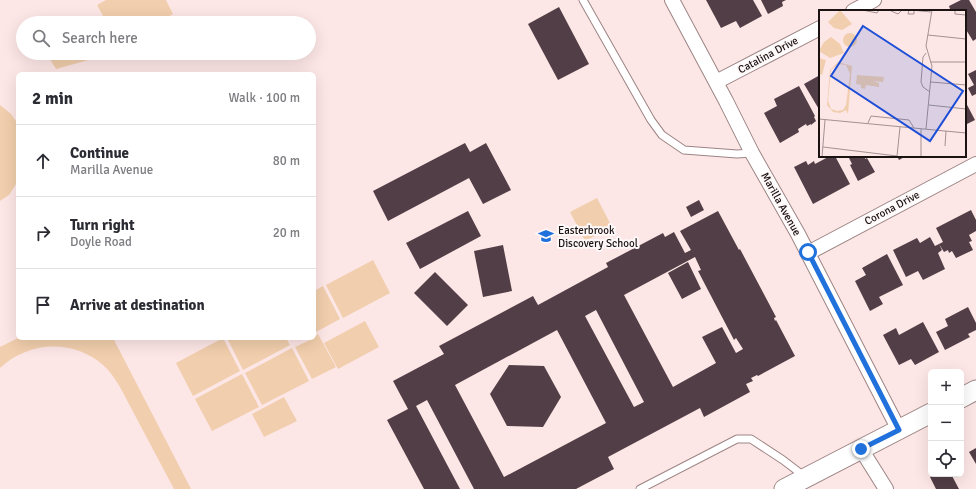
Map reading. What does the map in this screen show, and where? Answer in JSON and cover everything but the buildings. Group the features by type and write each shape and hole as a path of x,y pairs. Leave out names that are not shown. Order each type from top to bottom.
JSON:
{"main road":[{"path":"964,396 976,390"},
{"path":"784,489 928,415"}],"street":[{"name":"Marilla Avenue","path":"672,0 752,153 808,252 899,430"},
{"path":"855,10 874,0"},
{"name":"Catalina Drive","path":"716,82 819,29"},
{"name":"Corona Drive","path":"808,252 976,164"},
{"path":"861,449 886,489"}],"lane":[{"path":"583,0 650,120 662,135 684,150 731,154 752,153"},
{"path":"640,489 737,440 751,439 806,477"}],"shaded area":[{"path":"106,0 166,0 173,14 169,16 103,16 97,5"},
{"path":"50,60 88,60 56,69"},
{"path":"0,105 11,114 16,121 16,184 9,195 0,201"},
{"path":"597,198 612,227 585,241 570,212"},
{"path":"373,260 390,293 343,318 326,285"},
{"path":"323,286 340,319 316,332 316,290"},
{"path":"365,321 379,347 338,369 324,343"},
{"path":"318,334 336,367 312,379 295,347 310,340 316,340 316,336"},
{"path":"16,339 114,340 191,489 174,489 120,387 110,372 103,365 78,351 65,347 51,347 37,348 24,352 0,368 0,347"},
{"path":"219,340 224,340 240,371 193,396 176,363"},
{"path":"228,340 287,340 290,345 243,370"},
{"path":"292,348 309,381 262,405 245,373"},
{"path":"242,374 259,407 212,431 195,399"},
{"path":"284,397 297,421 264,437 252,414"}],"place":[{"name":"Easterbrook Discovery School","path":"546,236"}],"route":[{"path":"808,252 899,430 861,449"}]}
